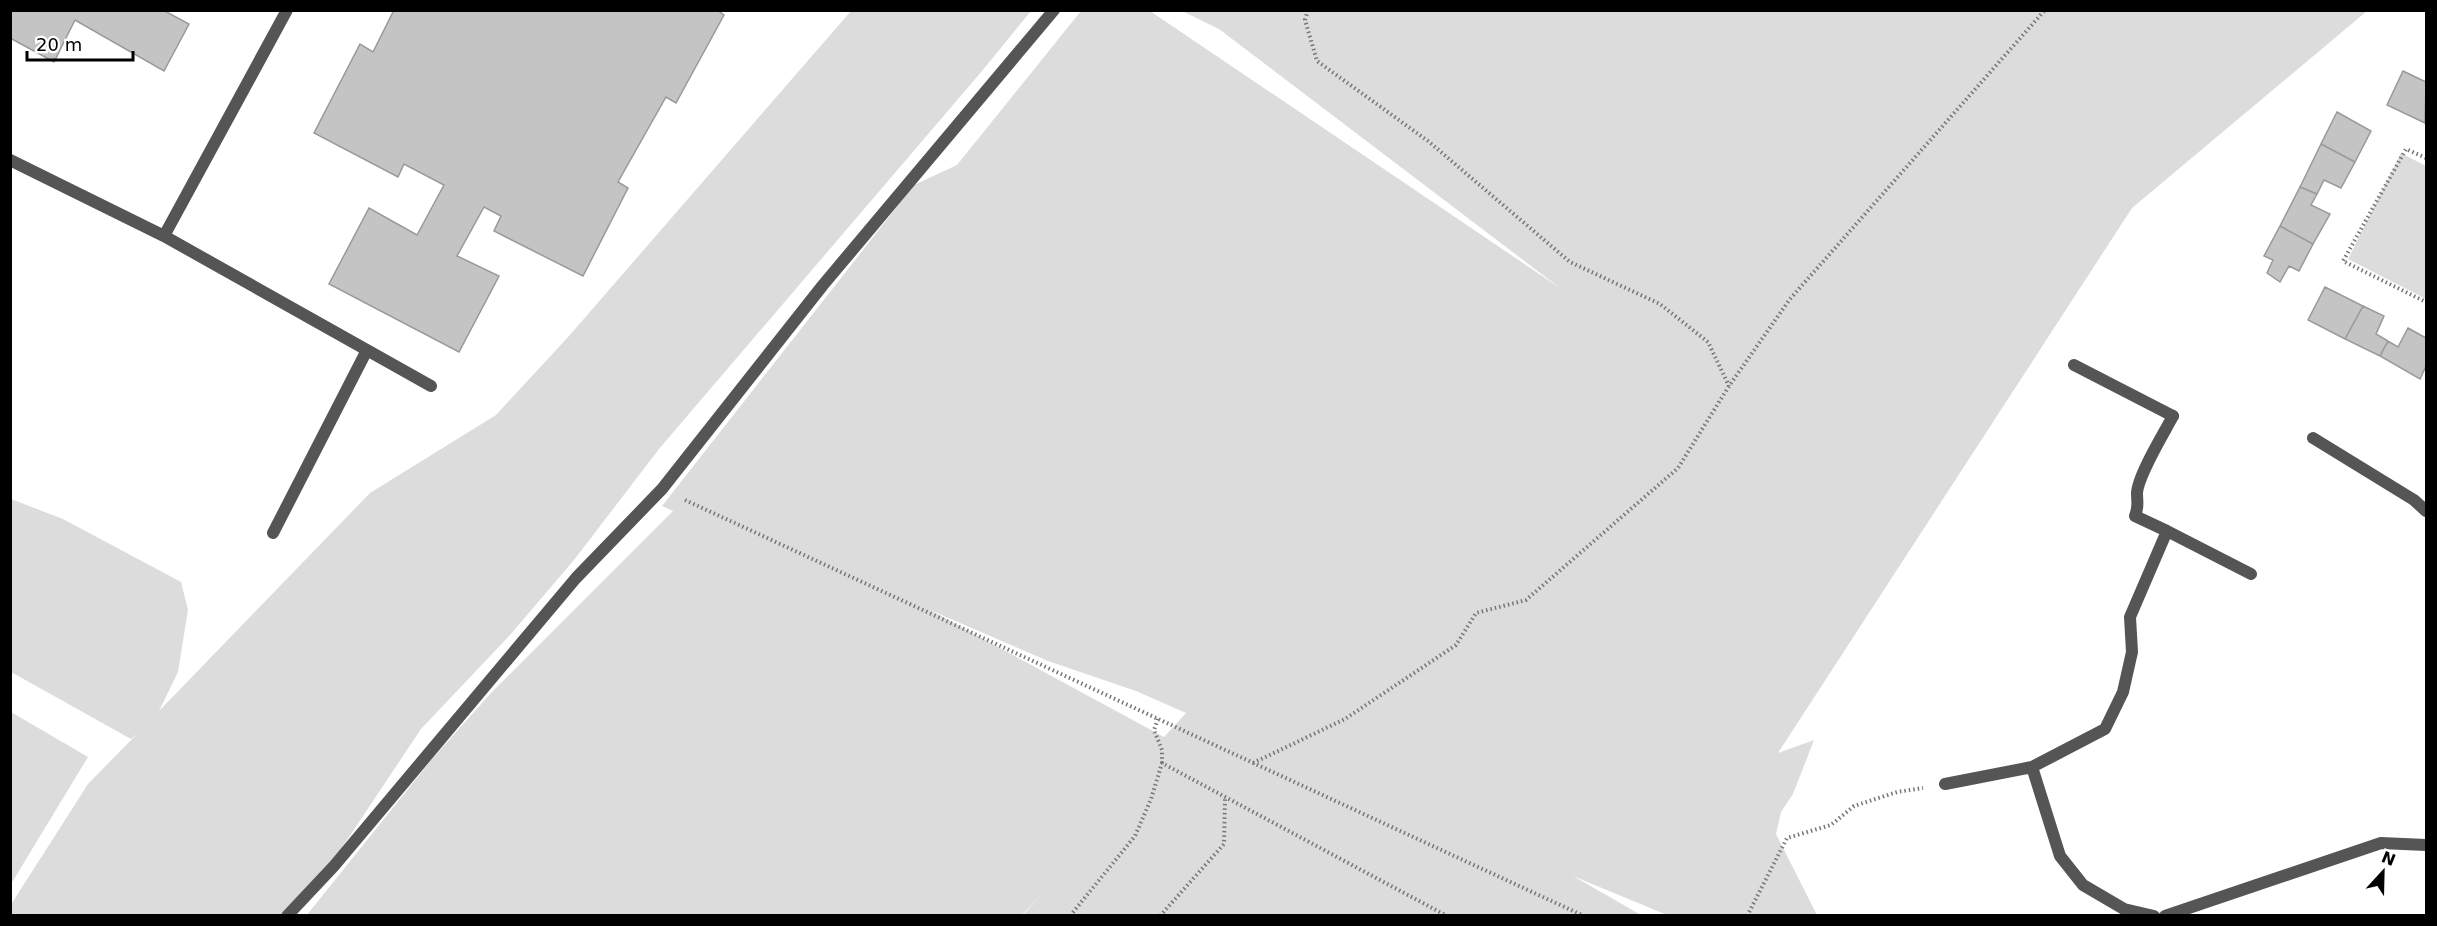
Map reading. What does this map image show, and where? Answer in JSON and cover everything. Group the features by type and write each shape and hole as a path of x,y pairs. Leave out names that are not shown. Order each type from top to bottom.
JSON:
{"street":[{"path":"164,236 287,10"},
{"path":"287,915 341,858 576,578 662,489 823,285 1054,10"},
{"path":"10,160 164,236 431,386"},
{"path":"273,533 367,350"},
{"path":"2074,364 2173,416 2141,480 2137,494 2139,505 2135,516 2251,574"},
{"path":"2313,438 2414,500 2427,511"},
{"path":"1945,784 2032,767 2105,729 2123,692 2132,652 2130,617 2167,531"},
{"path":"2032,767 2060,856 2082,885 2124,909 2154,915"},
{"path":"2165,915 2381,843 2427,845"}],"path":[{"path":"1308,10 1305,20 1317,61 1428,141 1570,262 1660,304 1708,342 1729,386"},
{"path":"1253,763 1345,719 1456,645 1476,613 1526,600 1678,468 1729,386 1790,299 2045,10"},
{"path":"2427,158 2406,149 2343,261 2427,302"},
{"path":"662,489 1584,915"},
{"path":"1070,915 1135,836 1162,763 1162,750 1154,729 1158,719"},
{"path":"1162,763 1447,915"},
{"path":"1747,915 1787,838 1830,825 1854,806 1897,792 1945,784"},
{"path":"1160,915 1224,844 1225,796"}],"shaded area":[{"path":"851,11 1031,11 659,449 574,560 510,635 421,729 331,864 280,915 11,916 10,906 88,784 138,733 131,739 11,672 11,499 63,519 181,582 188,610 178,672 159,711 370,493 496,415 569,336"},
{"path":"1081,11 1150,11 1560,288 1219,29 1182,11 2367,11 2132,208 1778,753 1814,740 1793,794 1781,812 1776,834 1817,915 1667,915 1573,876 1641,915 1023,915 1044,892 1021,916 306,916 433,758 491,693 673,511 662,506 914,185 957,165","holes":["930,610 1048,661 1136,691 1186,713 1164,737"]},
{"path":"2401,153 2426,166 2426,299 2348,259"},
{"path":"11,712 88,757 11,884"}],"building":[{"path":"10,10 163,10 189,24 164,71 75,20 54,62 10,38"},
{"path":"394,10 717,10 724,15 676,103 666,97 618,182 628,188 583,276 494,231 501,216 484,207 457,256 499,276 459,352 329,284 369,208 417,235 444,185 404,164 398,177 314,133 360,44 373,52"},
{"path":"2403,71 2426,82 2425,123 2387,105"},
{"path":"2337,112 2371,131 2355,162 2321,144"},
{"path":"2321,144 2355,162 2341,188 2324,180 2317,194 2300,187"},
{"path":"2300,187 2317,194 2311,205 2330,214 2313,244 2280,226"},
{"path":"2280,226 2313,244 2299,271 2289,266 2280,282 2267,273 2273,260 2264,256"},
{"path":"2325,287 2363,306 2345,339 2308,320"},
{"path":"2363,306 2384,316 2376,334 2388,341 2380,356 2345,339"},
{"path":"2408,328 2426,338 2426,366 2420,379 2380,356 2388,341 2398,347"}]}
